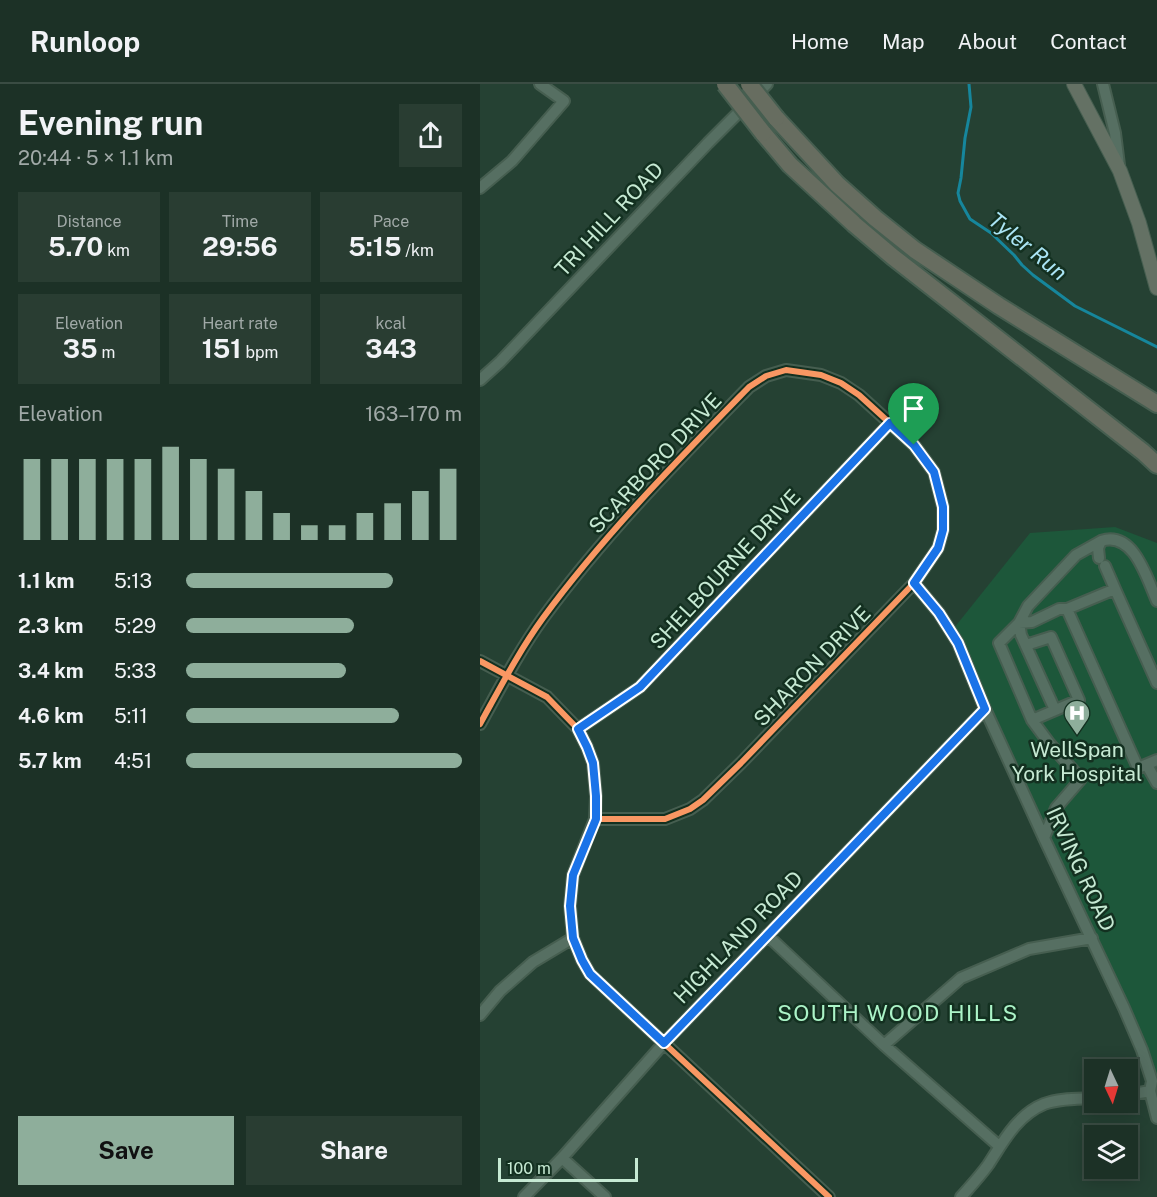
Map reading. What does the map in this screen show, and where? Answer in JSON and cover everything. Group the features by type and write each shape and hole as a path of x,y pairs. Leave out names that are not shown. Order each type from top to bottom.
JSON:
{"highway":[{"path":"725,84 790,165 877,244 1157,465"},
{"path":"749,84 776,118 837,184 915,250 999,306 1157,404"}],"main road":[{"path":"1074,84 1119,171 1139,223 1157,288"}],"street":[{"path":"480,188 512,161 564,102 540,84"},
{"name":"TRI HILL ROAD","path":"480,380 500,362 767,84"},
{"path":"1103,84 1115,133 1119,171"},
{"name":"SCARBORO DRIVE","path":"480,724 507,675 542,620 584,566 662,476 749,387 758,381 786,370 820,375 841,383 860,395 914,445"},
{"name":"SHELBOURNE DRIVE","path":"578,729 640,687 890,423"},
{"name":"SHARON DRIVE","path":"596,819 665,819 690,809 703,800 914,583 938,548 943,530 943,507 934,472 914,445"},
{"path":"1044,838 1056,808 1081,779 1032,720 999,643 1019,623 1028,606 1076,555 1101,541 1112,539 1130,547 1139,559 1157,602"},
{"path":"1101,541 1098,548 1102,562 1157,683"},
{"name":"IRVING ROAD","path":"914,583 939,613 958,643 985,709 1124,1008 1153,1081 1157,1118"},
{"path":"1019,623 1032,621 1059,609 1067,609 1115,589"},
{"path":"1067,609 1138,768 1153,763 1156,781"},
{"path":"1019,623 1026,645 1055,710"},
{"path":"1026,645 1051,637 1079,700 1032,720"},
{"path":"480,661 547,697 578,729 593,763 596,819 573,875 570,906 573,938 590,974 829,1197"},
{"name":"HIGHLAND ROAD","path":"524,1197 562,1158 664,1043 985,709"},
{"path":"767,935 884,1045 999,1146"},
{"path":"480,1015 500,991 533,962 573,938"},
{"path":"884,1045 961,978 1029,949 1092,938"},
{"path":"1138,1089 1153,1081"},
{"path":"961,1197 1024,1116 1044,1104 1065,1099 1084,1098"},
{"path":"562,1158 605,1197"}],"shaded area":[{"name":"WellSpan York Hospital","path":"1115,527 1157,543 1157,1082 950,633 1030,533"}],"waterway":[{"name":"Tyler Run","path":"969,84 971,107 958,193 970,219 991,233 1033,275 1075,306 1157,347"}],"cycle path":[{"path":"480,724 526,643 566,587 642,499 749,387 766,376 786,370 821,375 841,383 859,395 914,445 934,472 943,507 943,530 938,548 914,583 703,800 690,809 665,819 595,819"},
{"path":"480,661 547,697 578,729 593,763 596,796 595,819 573,875 570,906 573,938 590,974 829,1197"}],"place":[{"name":"WellSpan York Hospital","path":"1077,736"}],"district":[{"name":"SOUTH WOOD HILLS","path":"898,1013"}],"route":[{"path":"890,423 914,445 934,472 943,507 943,530 938,548 914,583 939,613 958,643 985,709 664,1043 590,974 573,938 570,906 573,875 596,819 593,763 578,729 640,687 890,423"}]}
